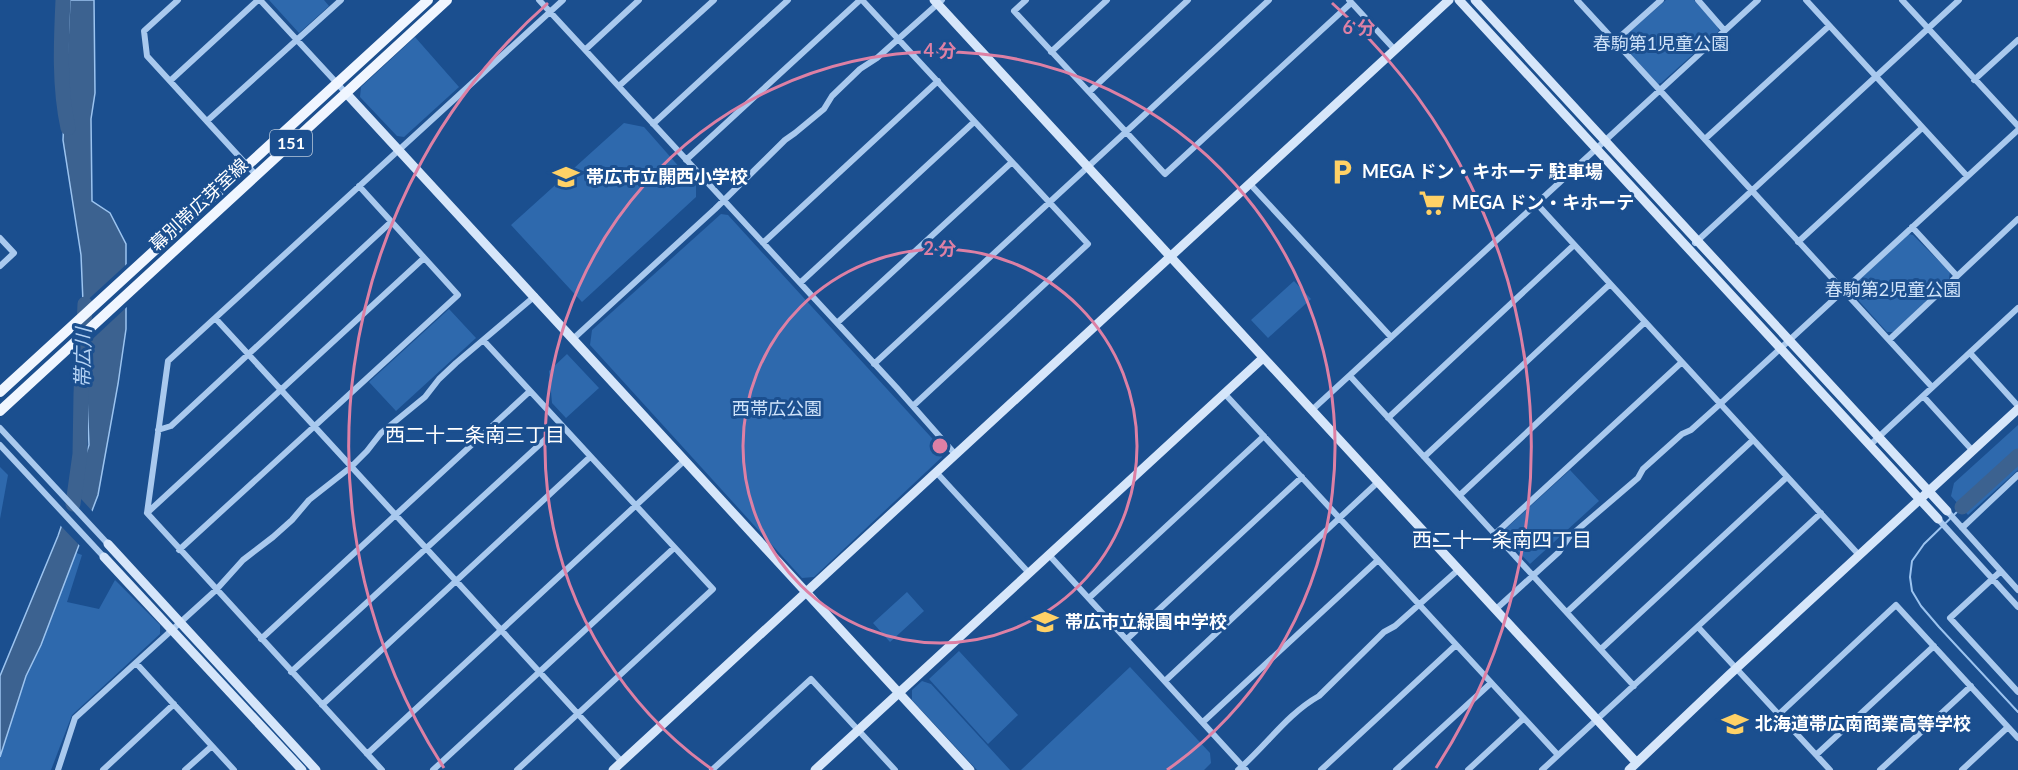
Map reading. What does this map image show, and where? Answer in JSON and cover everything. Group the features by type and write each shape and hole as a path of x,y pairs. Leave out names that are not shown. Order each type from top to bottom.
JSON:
{"main road":[{"name":"幕別帯広芽室線","path":"0,392 428,0"},
{"name":"幕別帯広芽室線","path":"0,411 447,0"}],"street":[{"path":"178,0 144,31 147,56 256,175"},
{"path":"170,81 259,0 535,296 970,770"},
{"path":"207,121 341,0"},
{"path":"539,0 955,454"},
{"path":"382,770 147,513 168,361 562,0"},
{"path":"586,49 639,0"},
{"path":"619,86 714,0"},
{"path":"653,124 788,0"},
{"path":"686,160 861,0 938,81 974,123 1088,244 913,406"},
{"path":"1026,0 1014,11 1165,174 1350,2 1395,50"},
{"path":"1051,52 1107,0"},
{"path":"1089,92 1188,0"},
{"path":"874,363 1269,0"},
{"path":"612,770 1449,0"},
{"path":"1459,0 2018,607"},
{"path":"1475,0 2018,590"},
{"path":"1577,0 1932,387"},
{"path":"1614,42 1661,0"},
{"path":"1698,0 1724,30"},
{"path":"1312,410 1758,0"},
{"path":"1806,0 1967,176"},
{"path":"1495,610 1559,552 1569,537 1638,478 1643,469 1682,434 1690,430 1720,404 2018,128 1902,0"},
{"path":"1689,249 1959,0"},
{"path":"573,339 723,201 784,140 824,109 832,96 846,82 899,39 938,1 1171,258 1597,720 1632,766 2018,407 1970,353"},
{"path":"1705,139 1829,26"},
{"path":"1974,80 2018,39"},
{"path":"763,243 938,81"},
{"path":"800,283 974,123"},
{"path":"1798,242 1922,128"},
{"path":"837,323 1011,162"},
{"path":"1250,184 1391,337"},
{"path":"179,550 458,295 359,186"},
{"path":"1537,204 1859,555"},
{"path":"158,430 171,426 391,222"},
{"path":"1890,339 2015,222 2018,230"},
{"path":"1912,227 1957,276"},
{"path":"0,238 14,253 0,266"},
{"path":"1388,418 1574,245"},
{"path":"147,513 424,258"},
{"path":"1424,457 1610,284"},
{"path":"58,770 75,718 216,590 243,560 273,537 309,500 368,451 381,433 425,397 450,368 535,296"},
{"path":"1870,445 2018,308"},
{"path":"216,319 622,762"},
{"path":"1460,495 1645,322"},
{"path":"484,341 713,589 517,770"},
{"path":"815,770 1263,358"},
{"path":"1495,534 1682,362"},
{"path":"1350,375 1634,686"},
{"path":"261,639 529,392"},
{"path":"1224,393 1558,755"},
{"path":"1923,396 1972,450"},
{"path":"291,672 561,425"},
{"path":"0,428 108,544 176,626 302,770"},
{"path":"1089,598 1264,436"},
{"path":"1567,612 1753,440"},
{"path":"0,445 104,557 176,626 316,770"},
{"path":"322,705 590,457"},
{"path":"367,753 685,460"},
{"path":"936,472 1029,573"},
{"path":"1127,639 1302,477"},
{"path":"1601,650 1787,477"},
{"path":"1959,525 2017,479"},
{"path":"1165,681 1378,483"},
{"path":"1542,770 1821,513"},
{"path":"433,770 674,548"},
{"path":"1049,555 1203,722 1242,769 1266,745 1275,732 1308,702 1318,696 1375,640 1420,605 1458,570"},
{"path":"1203,722 1377,560"},
{"path":"2001,571 1950,618 2018,692"},
{"path":"1778,714 1896,605 2018,738"},
{"path":"1698,627 1830,770"},
{"path":"1321,770 1456,645"},
{"path":"1816,755 1934,645"},
{"path":"136,663 234,770"},
{"path":"712,770 812,679 895,770"},
{"path":"1396,770 1491,683"},
{"path":"1880,770 1971,686"},
{"path":"103,770 174,704"},
{"path":"1468,770 1523,719"},
{"path":"1962,770 2008,728"},
{"path":"185,770 212,746"}],"green space":[{"path":"269,0 324,0 329,6 299,33"},
{"name":"春駒第1児童公園","path":"1666,0 1694,0 1717,25 1719,31 1658,84 1619,41"},
{"path":"415,37 459,87 404,137 397,136 360,97 361,87"},
{"path":"624,123 644,127 696,186 696,197 582,302 511,225"},
{"name":"西帯広公園","path":"721,214 728,215 940,447 942,457 814,577 802,578 590,345 592,330"},
{"name":"春駒第2児童公園","path":"1908,234 1913,235 1950,272 1949,279 1894,332 1887,332 1850,291 1850,288"},
{"path":"1294,281 1311,299 1268,338 1251,320"},
{"path":"449,309 476,338 396,411 369,382"},
{"path":"567,354 599,388 566,418 552,403 549,371"},
{"path":"2018,425 2018,470 1968,515 1951,496 1954,483"},
{"path":"0,467 8,475 0,519"},
{"path":"1570,470 1599,501 1530,564 1501,533"},
{"path":"68,550 82,555 67,602 99,609 115,580 160,625 160,634 72,715 51,770 0,770 0,739"},
{"path":"907,592 924,611 890,642 873,623"},
{"path":"959,651 1018,715 988,744 929,679"},
{"path":"1130,667 1210,753 1211,763 1204,770 1021,770"},
{"path":"922,681 931,684 1010,770 977,770 912,700 912,690"}],"shaded area":[{"path":"70,0 94,0 95,93 91,119 92,201 110,213 126,244 126,329 98,495 41,645 26,676 0,757 0,676 58,536 89,445 81,255 63,140"}],"pier":[{"path":"129,262 129,305 83,348 81,306"},
{"path":"71,488 94,513 81,547 59,524"}],"waterway":[{"name":"帯広川","path":"63,0 62,81 68,128"},
{"name":"帯広川","path":"73,504 80,454 85,304"},
{"path":"1962,507 2018,456"},
{"path":"1962,507 1924,544 1912,561 1910,577 1912,591 1921,606 1939,627 2018,712"}],"place":[{"name":"MEGA ドン・キホーテ 駐車場","path":"1342,172"},
{"name":"帯広市立開西小学校","path":"566,177"},
{"name":"MEGA ドン・キホーテ","path":"1432,203"},
{"name":"帯広市立緑園中学校","path":"1045,622"},
{"name":"北海道帯広南商業高等学校","path":"1735,724"}],"district":[{"name":"西二十二条南三丁目","path":"475,435"},
{"name":"西二十一条南四丁目","path":"1502,540"}]}
